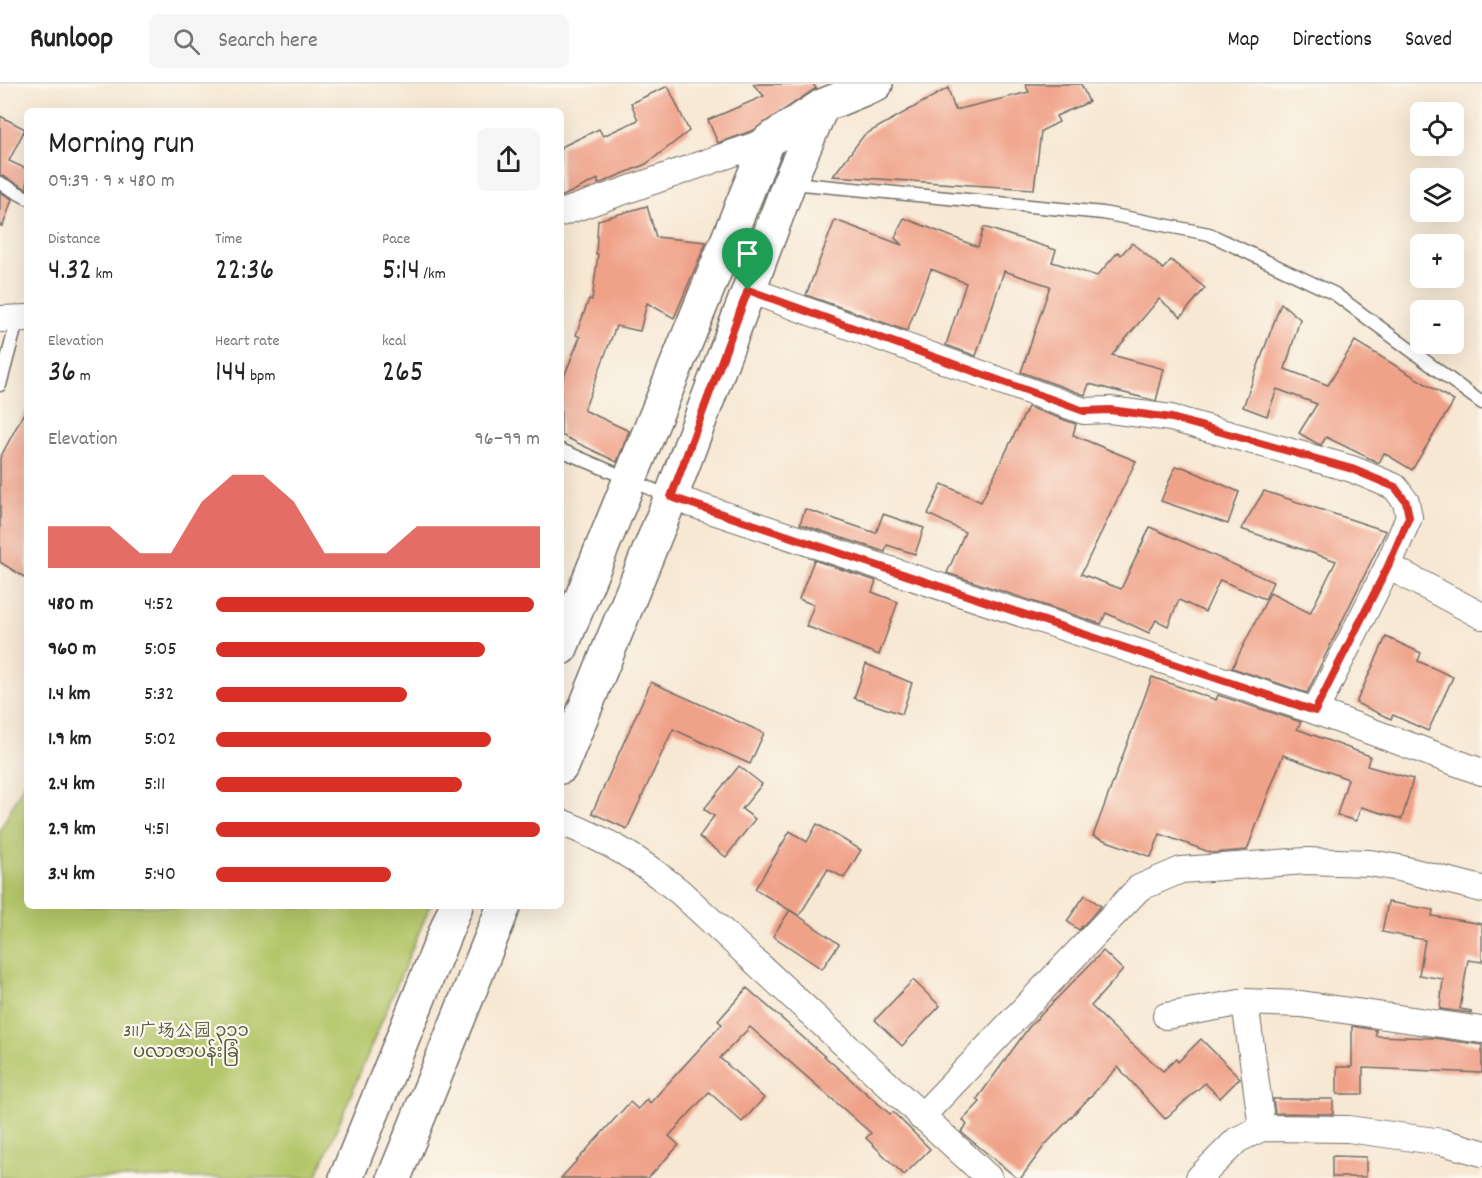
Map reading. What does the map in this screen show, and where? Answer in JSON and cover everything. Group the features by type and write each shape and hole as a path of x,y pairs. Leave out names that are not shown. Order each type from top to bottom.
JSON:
{"main road":[{"path":"564,632 567,616 630,480 768,141 822,106 861,87"},
{"path":"564,760 671,497 789,183 822,106"},
{"path":"346,1178 455,909"},
{"path":"394,1178 503,909"},
{"path":"400,1043 442,1059"}],"street":[{"path":"564,212 768,141"},
{"path":"748,290 1084,411 1110,410 1172,418 1352,469 1395,487 1406,502 1409,517 1388,566 1315,711"},
{"path":"671,497 1315,711 1482,772"},
{"path":"1388,566 1482,616"},
{"path":"564,823 638,858 680,892 989,1178"},
{"path":"921,1117 1139,888 1181,870 1306,861 1370,863 1482,889"},
{"path":"1245,1002 1262,1128"},
{"path":"1166,1016 1245,1002 1313,1005 1482,1030"},
{"path":"1199,1178 1237,1140 1262,1128 1348,1129 1442,1142 1482,1153"}],"lane":[{"path":"0,183 24,196"},
{"path":"789,183 1103,213 1209,234 1335,294 1482,403"},
{"path":"0,385 15,318"},
{"path":"564,451 671,497"}],"green space":[{"name":"311广场公园 ၃၁၁ ပလာဇာပန်းခြံ","path":"24,784 24,909 429,909 316,1178 0,1178 0,830"}],"building":[{"path":"753,84 813,84 816,88 754,130 718,143 708,120 764,96"},
{"path":"1025,84 1081,84 1089,102 1056,116 1059,122 1041,131 1034,189 833,176 864,135 948,88 955,110 1029,92"},
{"path":"668,86 689,131 646,164 598,184 598,179 564,196 564,146 599,129 603,136 638,120 631,103"},
{"path":"0,116 24,128 9,161 24,168 24,187 0,175"},
{"path":"0,192 12,199 3,226 0,226"},
{"path":"647,206 656,237 706,242 674,318 647,303 640,331 616,326 584,410 629,431 617,462 564,436 564,377 580,337 576,335 589,299 592,300 598,254 596,254 598,220"},
{"path":"904,218 978,247 984,227 1056,250 1052,262 1097,276 1118,252 1121,255 1132,243 1163,269 1171,260 1205,288 1181,317 1159,299 1112,355 1164,369 1156,401 1089,384 1085,395 1021,372 1050,286 1004,271 976,356 946,345 966,283 931,269 907,331 806,295 835,220 902,245 895,238"},
{"path":"1281,303 1300,319 1285,369 1328,385 1355,341 1454,401 1412,470 1384,453 1379,463 1326,437 1321,445 1299,433 1317,404 1277,389 1267,416 1243,407"},
{"path":"1028,407 1076,424 1073,435 1136,461 1081,574 1121,589 1150,527 1273,582 1265,599 1220,580 1205,612 1179,600 1168,626 1156,620 1149,633 1106,613 1101,624 947,573 965,532 928,514 942,484 981,502"},
{"path":"24,413 24,577 0,562 0,458"},
{"path":"1175,467 1183,467 1239,492 1228,524 1161,501"},
{"path":"1264,491 1386,531 1307,693 1232,668 1270,593 1310,613 1336,561 1241,529"},
{"path":"805,509 876,533 883,514 924,528 915,554 887,545 885,552 800,524"},
{"path":"814,560 876,581 872,592 898,602 879,655 806,626 814,605 799,599"},
{"path":"1386,637 1421,653 1418,661 1453,677 1428,731 1393,715 1391,719 1356,703"},
{"path":"866,664 912,683 902,714 854,698"},
{"path":"1152,677 1216,700 1218,695 1301,722 1297,729 1370,756 1367,766 1413,779 1402,819 1361,807 1356,821 1337,815 1348,779 1283,755 1247,850 1212,853 1160,834 1151,857 1093,836"},
{"path":"651,682 764,733 750,764 673,729 627,829 592,813"},
{"path":"739,766 762,784 742,809 755,819 726,857 699,837 714,816 704,809"},
{"path":"817,824 861,850 844,878 828,869 799,916 755,889 790,831 807,842"},
{"path":"1085,895 1101,906 1079,930 1067,921"},
{"path":"1388,902 1433,910 1432,916 1482,924 1482,962 1468,960 1460,1009 1471,1011 1471,1013 1440,1009 1443,979 1419,975 1425,940 1382,932"},
{"path":"790,910 839,944 822,969 773,936"},
{"path":"1103,951 1123,970 1091,1006 1116,1030 1163,1071 1176,1059 1178,1062 1201,1039 1240,1078 1220,1098 1205,1083 1165,1119 1118,1067 1045,1145 1021,1178 1017,1178 961,1132 967,1125 963,1120 980,1102 977,1099 1029,1027"},
{"path":"913,980 940,1006 902,1046 875,1020"},
{"path":"747,988 890,1114 893,1112 930,1149 904,1175 866,1138 871,1133 750,1027 720,1058 764,1098 742,1122 709,1092 669,1136 679,1145 648,1178 561,1178 630,1102 638,1109 647,1099 650,1103 722,1024 718,1021"},
{"path":"1352,1026 1376,1030 1376,1036 1434,1038 1482,1045 1482,1073 1363,1068 1363,1094 1337,1094 1337,1067 1352,1067"},
{"path":"1273,1099 1333,1099 1333,1114 1275,1113"},
{"path":"1332,1156 1366,1157 1366,1177 1332,1177"}],"route":[{"path":"748,290 1084,411 1110,410 1172,418 1352,469 1395,487 1406,502 1409,517 1388,566 1315,711 671,497 748,290"}]}
